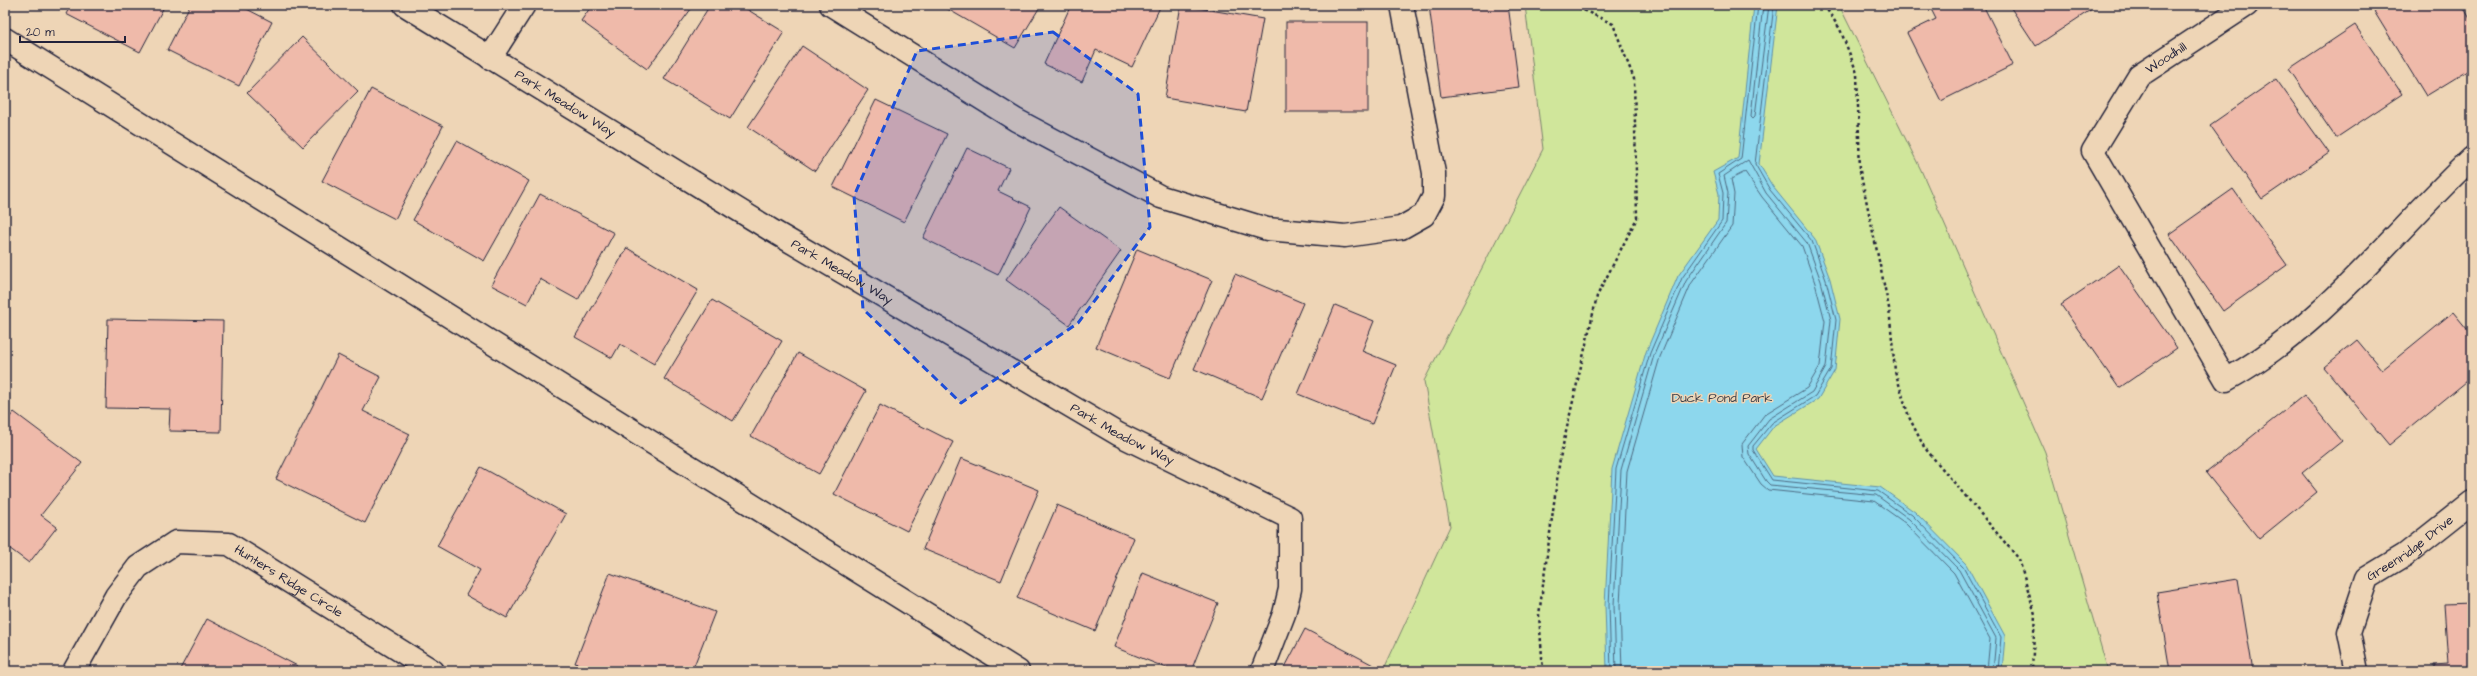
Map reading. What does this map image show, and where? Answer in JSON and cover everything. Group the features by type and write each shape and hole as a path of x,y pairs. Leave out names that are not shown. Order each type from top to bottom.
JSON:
{"street":[{"name":"Park Meadow Way","path":"405,5 771,230 1118,434 1290,518 1290,589 1284,614 1262,671"},
{"path":"490,58 524,5"},
{"path":"831,5 1016,120 1161,197 1267,229 1345,236 1401,228 1424,215 1434,196 1434,173 1402,5"},
{"name":"Woodhill","path":"2247,5 2139,76 2093,151 2226,380 2254,365 2302,329 2375,260 2440,188 2472,158"},
{"path":"5,39 1018,671"},
{"name":"Greenridge Drive","path":"2357,671 2349,632 2367,578 2405,555 2472,502"},
{"name":"Hunters Ridge Circle","path":"74,671 116,596 138,567 176,542 229,544 433,671"}],"path":[{"path":"1543,671 1539,615 1560,458 1597,296 1637,218 1634,79 1613,24 1573,5"},
{"path":"1824,5 1840,29 1857,73 1860,170 1889,308 1895,371 1907,411 1924,446 2019,559 2035,614 2032,671"}],"highlighted area":[{"path":"1053,32 1138,94 1150,227 1078,323 961,403 863,309 854,196 917,51"}],"green space":[{"name":"Duck Pond Park","path":"1525,5 1839,5 1921,170 2045,452 2108,671 1383,671 1450,526 1424,381 1543,149"}],"water":[{"path":"1754,5 1778,5 1759,164 1773,187 1815,239 1830,279 1840,319 1835,370 1818,399 1774,426 1756,449 1773,476 1880,487 1915,512 1966,564 2005,636 2002,671 1607,671 1605,605 1612,469 1646,352 1678,276 1718,220 1719,194 1713,172 1738,158"}],"building":[{"path":"71,5 165,5 140,52 66,14"},
{"path":"190,5 239,5 272,22 239,86 167,50"},
{"path":"592,5 694,5 647,69 581,21"},
{"path":"710,5 740,5 784,32 730,119 664,79"},
{"path":"945,5 1041,5 1015,48 944,7"},
{"path":"1071,5 1161,5 1132,67 1096,50 1082,82 1044,64"},
{"path":"1181,5 1263,19 1246,112 1165,98"},
{"path":"1429,5 1508,5 1519,87 1441,97"},
{"path":"1929,5 1983,5 2013,65 1941,101 1907,33 1936,19"},
{"path":"2009,5 2098,5 2036,46"},
{"path":"2377,5 2462,5 2472,22 2472,68 2426,96 2372,8"},
{"path":"1286,22 1368,22 1368,112 1286,112"},
{"path":"2355,25 2402,94 2336,138 2289,69"},
{"path":"302,37 358,91 303,147 247,93"},
{"path":"802,46 868,90 815,171 748,127"},
{"path":"2276,79 2329,153 2262,199 2210,125"},
{"path":"371,89 443,126 395,219 322,181"},
{"path":"876,100 947,134 904,222 833,187"},
{"path":"457,141 529,181 484,261 413,220"},
{"path":"967,148 1009,168 998,191 1031,207 998,275 923,238"},
{"path":"2233,189 2287,265 2223,311 2169,234"},
{"path":"540,194 614,233 578,300 540,279 527,304 491,285"},
{"path":"1059,207 1121,251 1069,325 1006,280"},
{"path":"627,248 698,290 654,364 620,344 612,358 575,337"},
{"path":"1137,249 1212,280 1170,378 1096,347"},
{"path":"2119,265 2177,348 2119,388 2061,305"},
{"path":"1235,274 1303,303 1262,398 1194,369"},
{"path":"712,300 782,341 733,421 664,379"},
{"path":"1335,305 1374,321 1362,351 1396,365 1372,424 1298,394"},
{"path":"2453,312 2472,335 2472,377 2389,445 2324,367 2357,340 2382,370"},
{"path":"108,319 223,321 221,432 169,431 170,409 106,408"},
{"path":"798,353 866,391 819,474 751,436"},
{"path":"338,355 381,377 363,411 410,434 365,523 276,479"},
{"path":"2304,395 2342,441 2302,473 2317,492 2259,539 2206,473"},
{"path":"880,405 953,442 907,531 834,494"},
{"path":"14,412 82,463 41,515 57,527 29,563 5,545 5,423"},
{"path":"961,458 1039,490 1001,581 923,549"},
{"path":"481,467 566,514 507,618 466,595 480,570 437,546"},
{"path":"1057,505 1134,538 1095,631 1017,598"},
{"path":"610,573 715,612 692,671 597,671 575,663"},
{"path":"1143,573 1218,603 1191,671 1174,671 1114,647"},
{"path":"2238,579 2253,671 2170,671 2157,592"},
{"path":"2472,603 2472,671 2435,671 2435,665 2448,664 2444,604"},
{"path":"207,619 307,671 179,671"},
{"path":"1305,629 1377,667 1375,671 1283,671"}]}
